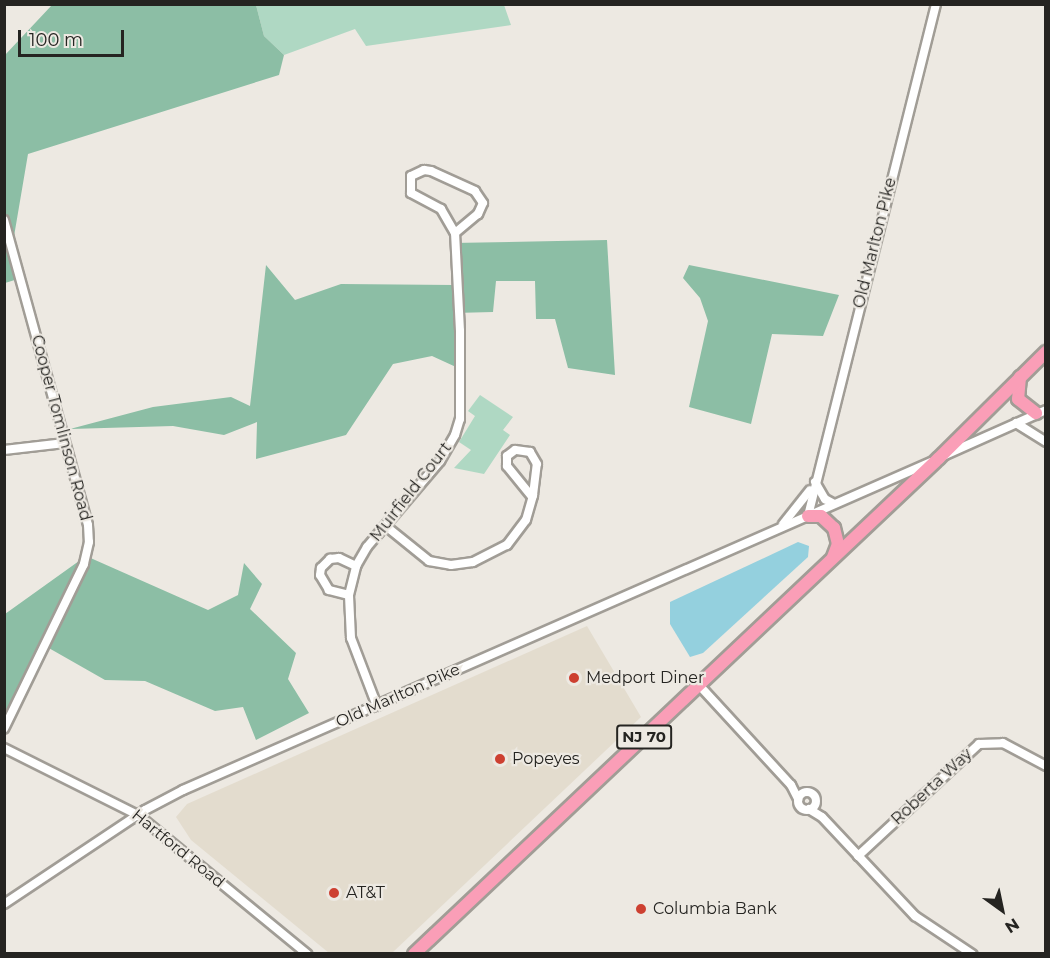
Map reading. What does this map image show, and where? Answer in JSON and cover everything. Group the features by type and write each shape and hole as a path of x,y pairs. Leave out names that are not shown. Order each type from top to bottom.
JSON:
{"highway":[{"name":"NJ 70","path":"414,954 939,458 1046,352"},
{"path":"1021,376 1018,399 1041,412"},
{"path":"808,516 821,516 834,528 838,544 831,560"}],"street":[{"name":"Old Marlton Pike","path":"814,482 936,4"},
{"path":"424,170 431,171 479,195 482,209 455,233 441,209 411,194 411,176 424,170"},
{"name":"Cooper Tomlinson Road","path":"4,220 88,525 88,554 4,729"},
{"name":"Muirfield Court","path":"377,706 351,638 349,595 356,566 448,449 460,419 455,233"},
{"name":"Old Marlton Pike","path":"4,904 138,814 192,786 1041,412"},
{"path":"1016,423 1046,442"},
{"path":"4,450 65,442"},
{"path":"387,526 429,561 451,565 473,562 499,551 518,534 532,497 537,464 535,457 525,450 515,450 507,456 507,466 532,497"},
{"path":"814,482 825,499 834,504"},
{"path":"808,516 814,482"},
{"path":"774,530 798,508 814,482"},
{"path":"349,595 329,590 320,575 321,568 330,559 339,558 356,566"},
{"path":"699,685 791,784 801,796 802,808 812,805"},
{"name":"Roberta Way","path":"858,856 980,744 1004,743 1046,766"},
{"name":"Hartford Road","path":"4,748 138,814 307,954"},
{"path":"801,796 814,795 812,805"},
{"path":"812,805 915,916 972,954"}],"shaded area":[{"path":"587,626 641,717 392,953 329,953 191,840 176,817 187,804"}],"green space":[{"path":"52,5 256,5 264,36 284,55 279,75 28,154 11,254 18,279 5,283 5,55"},
{"path":"256,5 504,5 511,25 366,46 355,29 284,55 264,36"},
{"path":"607,240 615,375 568,368 555,319 536,319 535,281 496,281 493,312 454,313 456,367 432,356 393,364 346,435 256,459 257,422 224,435 173,426 70,429 153,407 231,397 250,406 266,265 295,300 341,284 453,285 452,243"},
{"path":"689,265 839,295 823,336 772,334 751,424 689,407 708,321 700,298 683,278"},
{"path":"480,395 513,417 503,430 510,435 484,474 454,468 471,450 459,442 475,416 468,411"},
{"path":"86,556 208,610 238,595 244,563 262,584 250,609 296,653 288,679 309,713 256,740 243,707 215,711 145,681 105,680 47,647 5,723 5,614"}],"water":[{"path":"798,542 809,546 808,557 703,653 690,657 670,624 670,602"}],"place":[{"name":"Medport Diner","path":"574,678"},
{"name":"Popeyes","path":"500,759"},
{"name":"AT&T","path":"334,893"},
{"name":"Columbia Bank","path":"641,909"}]}
